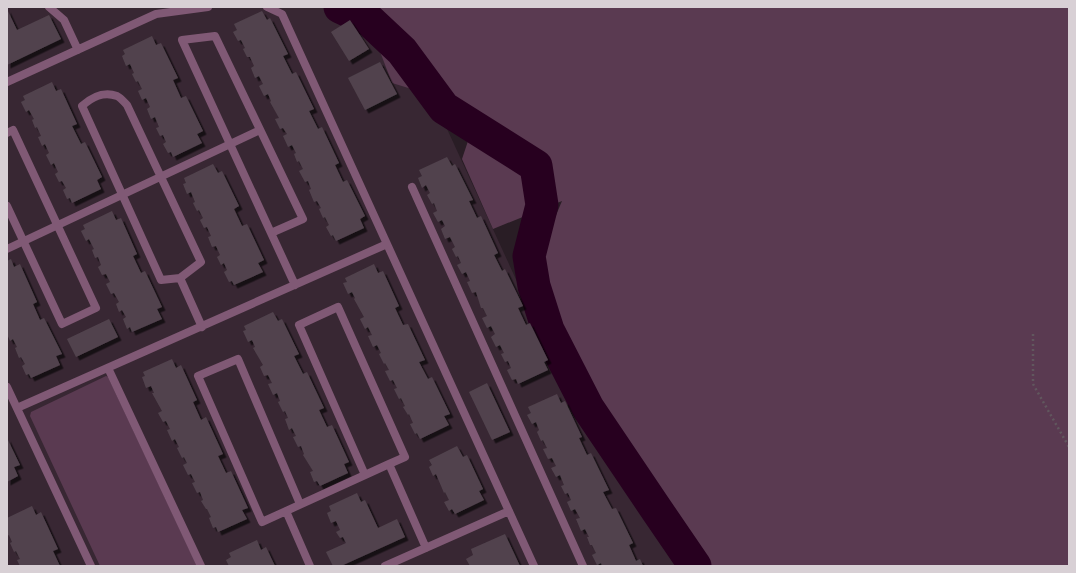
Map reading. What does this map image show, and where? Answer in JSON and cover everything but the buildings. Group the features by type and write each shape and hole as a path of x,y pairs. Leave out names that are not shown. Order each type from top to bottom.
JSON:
{"lane":[{"path":"49,7 64,20 78,50"},
{"path":"7,82 156,14 208,7"},
{"path":"267,7 282,14 534,566"},
{"path":"271,233 302,219 215,36 182,40 230,144 271,233 295,285"},
{"path":"103,94 118,96 127,105 201,262 180,278 161,280 122,195 82,106 92,98 103,94"},
{"path":"7,133 13,130 96,308 62,324 7,206"},
{"path":"7,249 260,130"},
{"path":"412,187 583,566"},
{"path":"17,408 387,244"},
{"path":"180,278 202,327"},
{"path":"300,504 238,359 198,376 262,522 405,457 338,307 299,325 365,475"},
{"path":"108,368 201,566"},
{"path":"7,387 91,566"},
{"path":"389,464 426,548"},
{"path":"286,511 310,566"},
{"path":"385,566 509,511"}],"path":[{"path":"1033,334 1033,384 1069,447"}],"shaded area":[{"path":"7,7 339,7 432,105 440,116 563,382 700,566 7,566"},
{"path":"363,7 1069,7 1069,566 709,566 588,385 544,292 540,253 562,201 493,229 462,159 471,132 415,90 392,83"},
{"path":"106,376 108,377 197,566 100,566 30,416 31,412"}],"waterway":[{"path":"340,7 370,21 402,51 444,108 536,166 542,205 529,256 534,286 548,330 588,408 695,566"}]}
